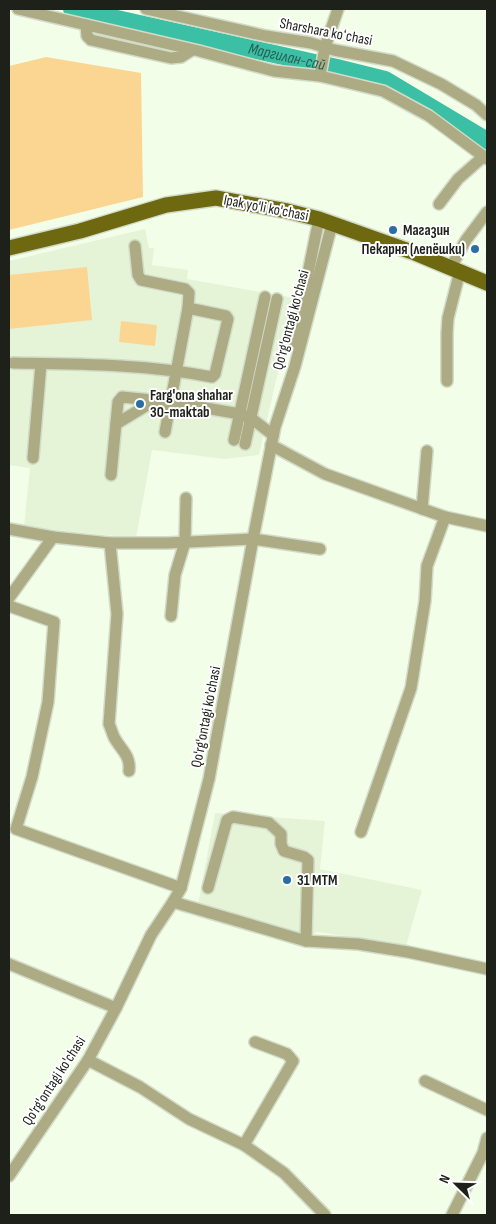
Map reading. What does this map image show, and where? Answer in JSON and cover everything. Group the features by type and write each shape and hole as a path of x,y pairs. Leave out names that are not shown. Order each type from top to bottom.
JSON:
{"main road":[{"name":"Ipak yo'li ko'chasi","path":"9,248 80,231 166,205 216,198 287,211 325,221 455,269 487,283"}],"street":[{"path":"18,9 274,71 320,76 383,91 400,98 444,126 486,158 458,179 440,204"},
{"name":"Sharshara koʻchasi","path":"146,9 172,12 266,36 311,42 393,61 441,84 476,105 487,116"},
{"path":"320,76 326,47 338,9"},
{"path":"447,381 447,333 455,269 466,240 487,212"},
{"name":"Qo'rg'ontagi ko'chasi","path":"9,1176 88,1060 116,1008 151,935 181,888 209,778 272,440 295,366 325,221"},
{"path":"135,246 138,275 141,280 190,293 165,432"},
{"path":"239,442 271,298"},
{"path":"13,363 176,370 212,376 216,374 228,319 226,316 188,308"},
{"path":"33,458 41,364"},
{"path":"111,475 118,402 122,397 171,402 245,416 272,440 325,474 445,517 487,526"},
{"path":"116,424 154,401"},
{"path":"422,509 427,451"},
{"path":"171,616 175,575 185,542 186,498"},
{"path":"361,832 411,688 425,601 428,566 445,517"},
{"path":"9,529 54,537 110,543 185,542 253,538 320,549"},
{"path":"9,598 54,537"},
{"path":"110,543 117,614 109,724 113,736 127,756 130,763 129,770"},
{"path":"9,606 54,622 48,702 32,777 12,828 181,888"},
{"path":"208,888 227,820 233,817 269,823 281,834 280,844 284,850 308,860 306,942"},
{"path":"173,902 306,942 358,944 408,952 487,969"},
{"path":"9,964 116,1008"},
{"path":"244,1145 293,1060 287,1054 255,1042"},
{"path":"88,1060 140,1087 189,1119 244,1145 284,1173 325,1215"},
{"path":"425,1081 487,1110"},
{"path":"452,1215 482,1153 487,1138"}],"shaded area":[{"path":"46,57 141,73 143,197 9,230 9,66"},
{"name":"Farg'ona shahar 30-maktab","path":"145,229 149,248 154,248 152,265 188,270 187,279 295,298 259,455 225,459 152,450 136,538 24,527 30,468 9,465 9,261"},
{"path":"87,267 92,320 9,329 9,275"},
{"path":"121,321 157,325 155,346 119,342"},
{"name":"31 MTM","path":"215,813 325,821 320,869 422,890 406,946 318,932 302,937 198,904"}],"waterway":[{"name":"Маргилан-сай","path":"72,9 385,80 487,141"}],"place":[{"name":"Магазин","path":"393,230"},
{"name":"Пекарня (лепёшки)","path":"475,249"},
{"name":"Farg'ona shahar 30-maktab","path":"140,404"},
{"name":"31 MTM","path":"287,880"}]}
